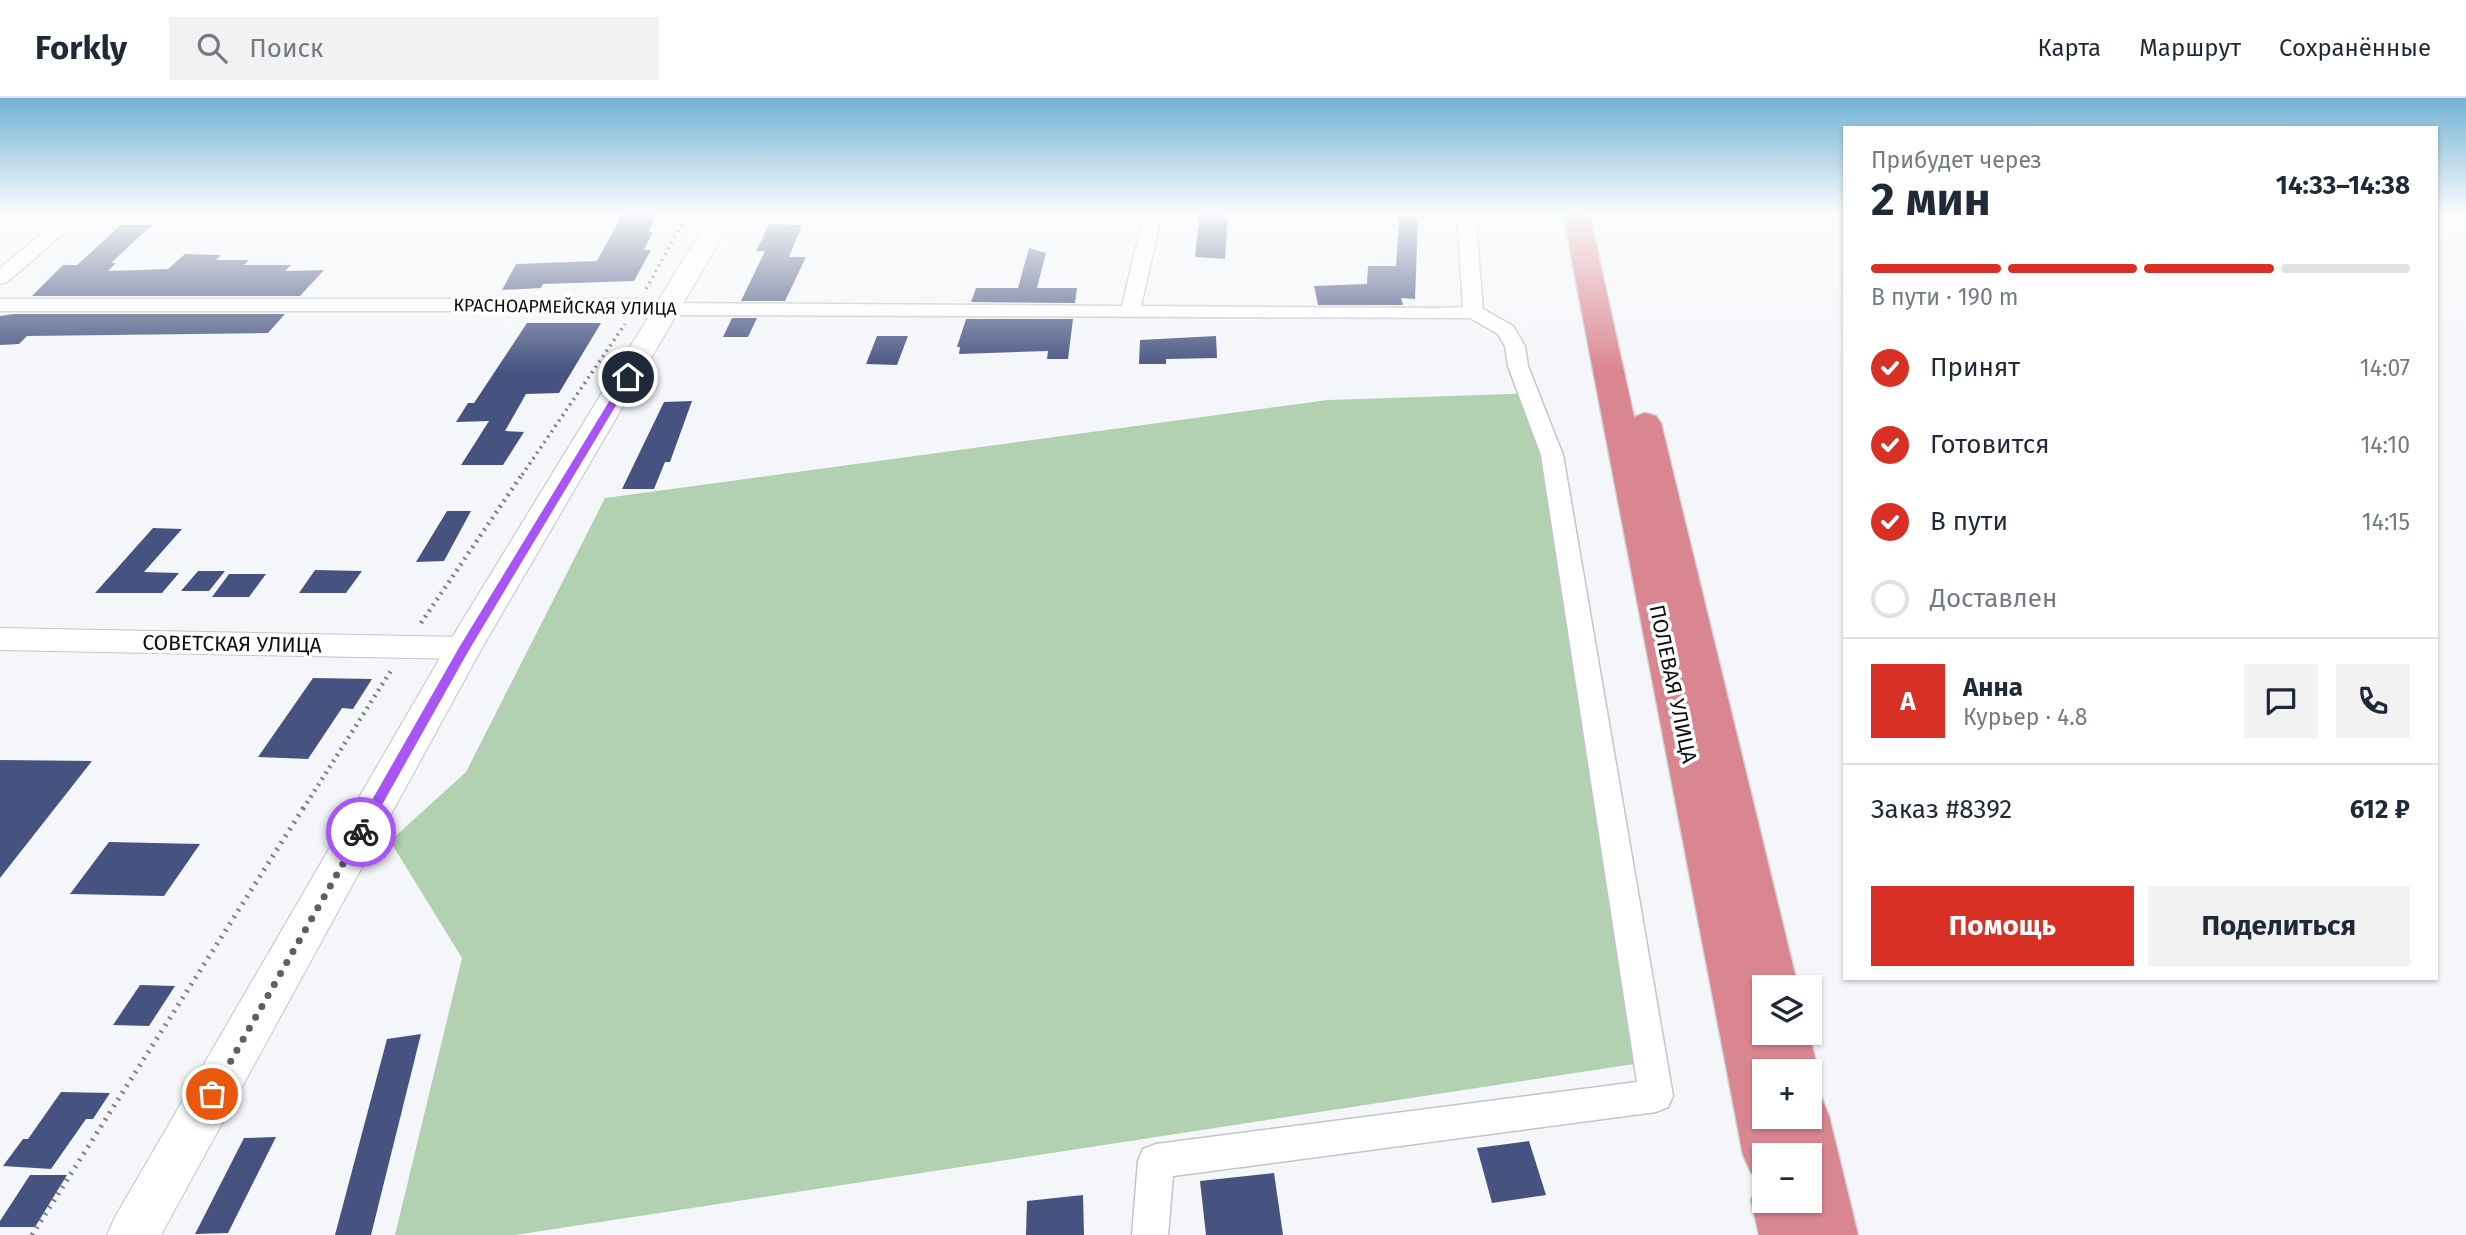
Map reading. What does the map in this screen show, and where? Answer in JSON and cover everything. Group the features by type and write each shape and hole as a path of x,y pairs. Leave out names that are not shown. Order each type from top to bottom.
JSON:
{"highway":[{"name":"ПОЛЕВАЯ УЛИЦА","path":"1587,266 1767,1143"},
{"name":"ПОЛЕВАЯ УЛИЦА","path":"1609,266 1771,975"},
{"path":"1807,1129 1831,1235"},
{"path":"1782,1213 1786,1235"}],"main road":[{"path":"133,1235 653,307 684,266"}],"street":[{"path":"0,278 14,266"},
{"path":"1130,312 1141,266"},
{"path":"1150,1235 1156,1161 1656,1096 1552,455 1518,366 1515,346 1506,330 1474,312 1470,266"},
{"name":"КРАСНОАРМЕЙСКАЯ УЛИЦА","path":"0,305 1435,314 1474,312"},
{"name":"СОВЕТСКАЯ УЛИЦА","path":"0,639 464,648"}],"path":[{"path":"32,1235 405,648 653,307 668,266"}],"green space":[{"path":"1538,393 1634,1064 515,1235 395,1235 462,958 390,841 466,772 605,498 1328,400"}],"building":[{"path":"62,266 113,266 108,271 168,269 171,266 290,266 285,271 324,270 300,296 32,296"},
{"path":"515,266 642,266 634,281 543,284 541,288 502,290"},
{"path":"758,266 802,266 785,301 741,301"},
{"path":"1024,266 1043,266 1037,288 1077,288 1075,303 971,302 976,288 1018,288"},
{"path":"1368,266 1416,266 1415,299 1401,298 1403,305 1318,305 1314,286 1367,284"},
{"path":"285,314 268,333 27,336 19,344 0,345 0,316"},
{"path":"732,318 757,318 748,337 723,337"},
{"path":"966,319 1073,319 1068,359 1047,359 1048,351 959,354 960,347 957,347"},
{"path":"527,323 601,323 559,393 526,394 505,431 524,432 503,465 461,465 489,421 456,422 468,403 474,403"},
{"path":"877,336 908,336 897,365 866,364"},
{"path":"1216,336 1217,358 1166,359 1166,364 1139,364 1140,340"},
{"path":"692,401 670,462 665,462 654,489 622,489 664,402"},
{"path":"447,511 471,511 444,561 416,562"},
{"path":"153,528 182,529 144,572 179,573 162,593 95,593"},
{"path":"315,570 362,571 346,593 299,593"},
{"path":"198,571 225,571 209,591 181,591"},
{"path":"229,574 266,574 249,597 212,597"},
{"path":"313,678 372,679 353,709 342,708 308,759 258,757"},
{"path":"0,760 92,761 0,878"},
{"path":"109,842 200,844 164,896 70,894"},
{"path":"140,985 175,986 149,1026 113,1025"},
{"path":"421,1034 371,1235 335,1235 387,1039"},
{"path":"61,1092 110,1093 93,1119 86,1119 51,1169 3,1166 23,1139 28,1139"},
{"path":"276,1137 228,1233 195,1234 244,1138"},
{"path":"1529,1141 1546,1195 1492,1203 1477,1148"},
{"path":"1274,1173 1283,1235 1206,1235 1200,1181"},
{"path":"30,1175 67,1175 35,1227 0,1227 0,1221"},
{"path":"1083,1195 1084,1235 1026,1235 1027,1201"}],"way so far":[{"path":"212,1094 361,832"}],"route":[{"path":"361,832 464,648 628,377"}]}
